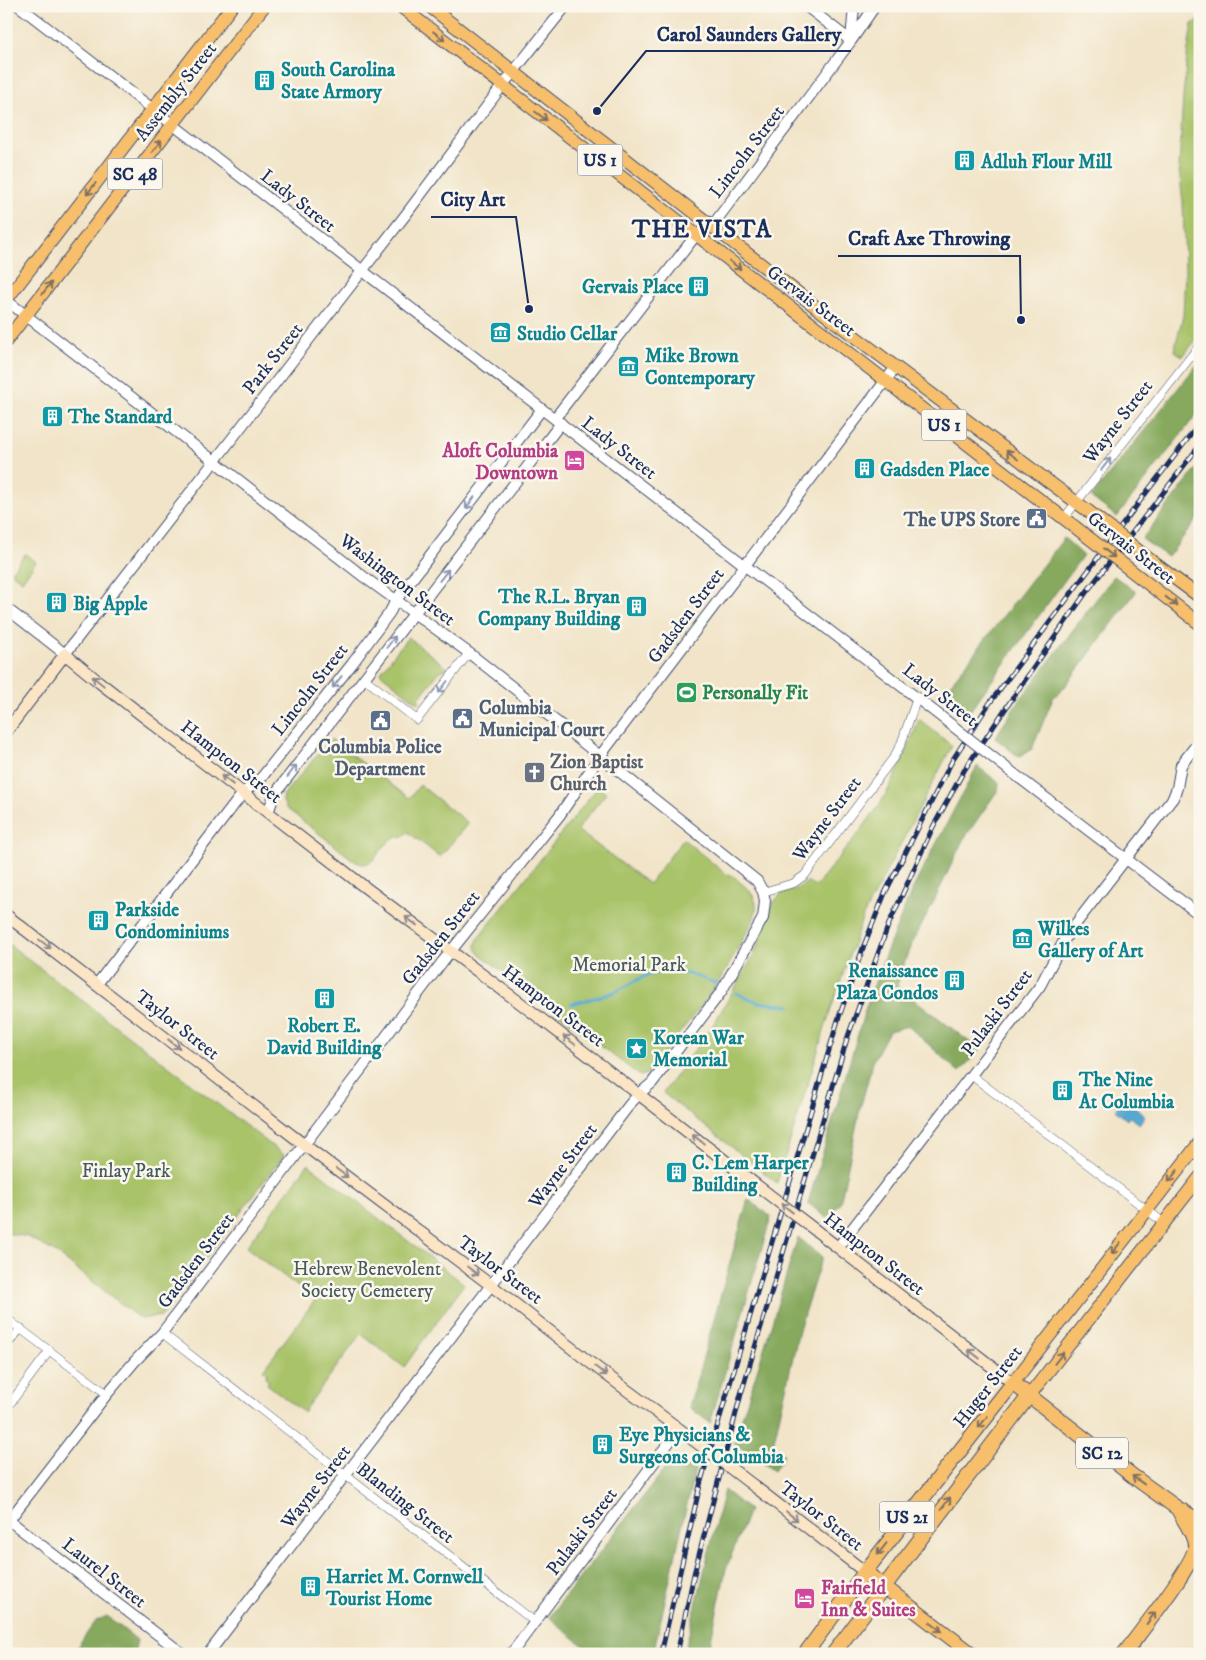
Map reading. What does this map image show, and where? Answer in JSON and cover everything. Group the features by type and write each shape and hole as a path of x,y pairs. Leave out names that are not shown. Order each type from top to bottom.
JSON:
{"highway":[{"name":"Hampton Street","path":"1013,1383 1134,1477 1177,1508 1197,1518"},
{"name":"Huger Street","path":"805,1654 864,1572 1013,1383"},
{"name":"Huger Street","path":"833,1654 1029,1396"},
{"path":"1177,1508 1192,1533 1196,1546 1178,1582"},
{"path":"1124,1654 1178,1582 1191,1568 1200,1564"},
{"name":"Taylor Street","path":"864,1572 972,1654"}],"main road":[{"name":"Assembly Street","path":"6,300 232,6"},
{"name":"Assembly Street","path":"6,341 264,6"},
{"name":"Gervais Street","path":"400,6 1200,624"},
{"name":"Gervais Street","path":"429,6 830,318 1088,511 1200,598"},
{"name":"Park Street","path":"6,732 65,654"},
{"name":"Hampton Street","path":"65,654 268,813 639,1094 1013,1383"},
{"name":"Taylor Street","path":"6,915 864,1572"},
{"name":"Huger Street","path":"1013,1383 1200,1142"},
{"name":"Huger Street","path":"1029,1396 1200,1177"}],"street":[{"name":"Lady Street","path":"20,6 1009,770 1200,915"},
{"name":"Park Street","path":"65,654 407,213 502,86 566,6"},
{"path":"806,6 851,41"},
{"path":"851,41 854,6"},
{"path":"854,6 868,17"},
{"name":"Lincoln Street","path":"268,813 274,795 414,613 696,235 712,226 851,41 875,6"},
{"name":"Washington Street","path":"6,300 396,600 469,653 757,881 763,892"},
{"name":"Wayne Street","path":"1064,518 1200,345"},
{"name":"Gadsden Street","path":"7,1521 107,1394 162,1333 450,950 540,839 600,756 896,367"},
{"name":"Lincoln Street","path":"97,984 243,793 262,777 352,664 390,612 396,600 542,409"},
{"name":"Hampton Street","path":"6,608 65,654"},
{"path":"364,678 417,720 469,653"},
{"name":"Wayne Street","path":"208,1654 639,1094 652,1083 721,992 763,918 765,909 763,892 794,883 805,875 894,757 901,744 917,698"},
{"name":"Pulaski Street","path":"838,1247 1040,986 1063,941 1173,798 1181,766 1200,740"},
{"path":"970,1075 1164,1223"},
{"path":"6,1318 107,1394"},
{"path":"6,1346 21,1328"},
{"name":"Blanding Street","path":"162,1333 535,1622"},
{"path":"6,1409 50,1350"},
{"name":"Pulaski Street","path":"511,1654 679,1429"},
{"name":"Laurel Street","path":"7,1521 183,1654"}],"green space":[{"path":"1200,20 1200,335 1183,356 1174,351 1183,316 1185,271 1183,202 1179,169 1187,56 1192,24"},
{"path":"1200,361 1200,410 1117,517 1091,497"},
{"path":"1200,464 1200,515 1168,557 1142,539"},
{"path":"1064,538 1083,555 967,715 942,695"},
{"path":"25,554 36,562 22,581 11,572"},
{"path":"1114,576 1136,592 1063,689 1053,698 1032,749 1019,757 995,738 1016,705"},
{"path":"408,637 450,670 441,670 418,699 420,701 418,703 380,673"},
{"path":"919,719 952,746 863,916 829,1015 777,1183 663,1093 713,1025 754,955 773,903 781,894 794,890 808,882 816,886 855,837 878,807 896,775"},
{"path":"331,739 409,798 420,785 468,823 440,857 408,832 403,836 391,839 370,863 362,864 356,862 286,808 283,801 284,794"},
{"path":"977,766 999,783 998,790 963,840 908,952 897,986 980,1050 959,1072 908,1026 889,1031 873,1061 860,1109 840,1204 827,1218 808,1203 866,1007 912,890"},
{"name":"Memorial Park","path":"598,787 606,793 577,830 649,884 683,839 726,874 732,875 749,890 756,903 753,921 725,972 701,1006 647,1074 640,1076 481,955 476,948 480,936"},
{"name":"Finlay Park","path":"6,942 284,1155 162,1316 140,1319 55,1252 28,1237 6,1233"},
{"name":"Hebrew Benevolent Society Cemetery","path":"308,1164 464,1284 404,1367 361,1334 303,1412 267,1384 269,1380 265,1377 267,1373 263,1370 315,1300 246,1247"},
{"path":"748,1199 771,1217 710,1423 689,1407"},
{"path":"798,1237 822,1257 800,1326 773,1445 784,1455 774,1471 734,1443"},
{"path":"675,1456 695,1469 653,1654 593,1654 549,1617"},
{"path":"724,1490 749,1510 726,1569 708,1654 684,1654"},
{"path":"107,1616 137,1640 134,1654 72,1654 96,1621"}],"water":[{"path":"1121,1095 1129,1099 1127,1104 1131,1107 1133,1105 1145,1116 1139,1124 1130,1116 1127,1120 1115,1110 1118,1107 1111,1102 1115,1096 1119,1098"}],"waterway":[{"path":"571,1004 615,992 655,973 682,973 717,984"},
{"path":"736,993 758,1002 790,1006"}],"railway":[{"path":"661,1654 701,1481 838,1020 863,948 885,893 953,759 989,704 1200,423"},
{"path":"677,1654 694,1574 741,1394 847,1039 888,926 933,827 965,769 1085,594 1200,445"}],"place":[{"name":"South Carolina State Armory","path":"265,80"},
{"name":"Carol Saunders Gallery","path":"597,111"},
{"name":"Adluh Flour Mill","path":"965,161"},
{"name":"Gervais Place","path":"699,286"},
{"name":"City Art","path":"529,309"},
{"name":"Craft Axe Throwing","path":"1021,320"},
{"name":"Studio Cellar","path":"501,333"},
{"name":"Mike Brown Contemporary","path":"629,366"},
{"name":"The Standard","path":"52,416"},
{"name":"Aloft Columbia Downtown","path":"574,461"},
{"name":"Gadsden Place","path":"864,469"},
{"name":"The UPS Store","path":"1036,519"},
{"name":"Big Apple","path":"57,603"},
{"name":"The R.L. Bryan Company Building","path":"636,607"},
{"name":"Personally Fit","path":"686,692"},
{"name":"Columbia Municipal Court","path":"463,718"},
{"name":"Columbia Police Department","path":"380,720"},
{"name":"Zion Baptist Church","path":"534,772"},
{"name":"Parkside Condominiums","path":"99,920"},
{"name":"Wilkes Gallery of Art","path":"1022,939"},
{"name":"Renaissance Plaza Condos","path":"954,981"},
{"name":"Robert E. David Building","path":"324,999"},
{"name":"Korean War Memorial","path":"637,1048"},
{"name":"The Nine At Columbia","path":"1063,1090"},
{"name":"C. Lem Harper Building","path":"676,1173"},
{"name":"Eye Physicians & Surgeons of Columbia","path":"603,1445"},
{"name":"Harriet M. Cornwell Tourist Home","path":"310,1587"},
{"name":"Fairfield Inn & Suites","path":"805,1598"}],"district":[{"name":"THE VISTA","path":"702,229"}]}
